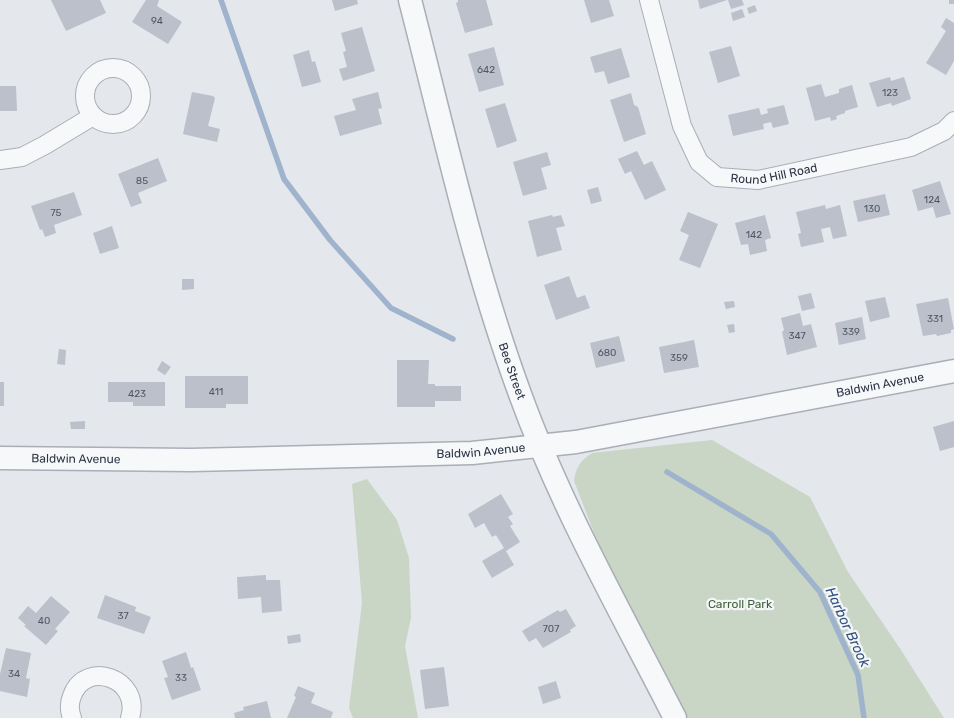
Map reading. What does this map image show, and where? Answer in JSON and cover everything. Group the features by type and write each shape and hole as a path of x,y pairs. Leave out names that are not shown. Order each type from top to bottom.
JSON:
{"street":[{"name":"Bee Street","path":"410,0 488,296 521,396 562,494 675,718"},
{"name":"Round Hill Road","path":"648,0 682,126 699,162 717,178 758,180 911,147 944,131 954,121"},
{"path":"0,160 22,157 45,146 93,116"},
{"name":"Baldwin Avenue","path":"0,458 277,459 430,455 542,446 576,442 954,371"},
{"path":"72,718 69,703 73,692 81,682 92,677 104,676 116,680 126,688 131,699 132,711 130,718"}],"green space":[{"name":"Carroll Park","path":"712,440 810,497 848,572 944,718 667,718 574,481 579,465 592,453"},
{"path":"367,479 397,520 409,558 411,618 405,646 418,718 353,718 349,708 362,603 352,484"}],"building":[{"path":"51,0 100,0 106,13 66,31"},
{"path":"146,0 159,0 157,6 182,22 168,44 132,22"},
{"path":"332,0 357,0 358,4 335,11"},
{"path":"458,0 486,0 493,25 465,33 456,3"},
{"path":"584,0 609,0 614,16 591,23"},
{"path":"698,0 727,0 700,9"},
{"path":"728,0 742,0 744,5 731,9"},
{"path":"949,0 954,0 954,4 949,4"},
{"path":"755,5 757,11 749,14 747,8"},
{"path":"742,9 745,17 733,21 731,13"},
{"path":"946,18 954,23 954,61 946,75 926,63 946,31 941,27"},
{"path":"362,27 375,71 343,81 339,69 347,67 343,52 346,51 341,33"},
{"path":"731,46 740,76 718,83 709,52"},
{"path":"494,47 504,85 479,92 468,54"},
{"path":"621,48 630,77 608,84 604,71 595,73 590,57"},
{"path":"309,50 312,62 315,61 321,82 302,87 293,55"},
{"path":"890,77 891,81 904,77 911,99 892,106 891,103 877,107 869,83"},
{"path":"821,84 825,97 839,93 839,89 852,85 858,107 845,111 845,113 836,116 837,119 831,121 830,117 815,121 806,88"},
{"path":"0,86 16,86 17,111 0,111"},
{"path":"192,92 215,98 208,126 220,129 217,142 183,134"},
{"path":"378,92 382,108 378,109 382,124 340,136 334,116 356,110 352,99"},
{"path":"631,93 634,105 638,107 646,134 624,142 610,100"},
{"path":"505,103 517,141 497,148 485,109"},
{"path":"784,105 789,124 773,128 771,122 763,124 764,129 733,136 728,115 759,108 761,115 768,113 767,109"},
{"path":"637,151 644,165 652,161 666,190 645,200 631,171 625,174 618,159"},
{"path":"547,152 551,165 541,168 547,189 523,196 513,162"},
{"path":"158,158 167,181 138,193 142,203 131,207 118,174"},
{"path":"940,181 951,214 936,218 933,207 918,211 912,190"},
{"path":"598,187 602,201 591,204 587,190"},
{"path":"74,192 82,215 54,225 56,233 45,237 42,229 40,230 31,206"},
{"path":"885,194 890,215 858,222 853,201"},
{"path":"825,205 826,209 840,205 847,236 833,239 830,227 821,229 824,242 801,247 798,234 801,233 796,212"},
{"path":"688,212 718,224 700,268 679,260 689,235 680,231"},
{"path":"552,215 553,217 561,215 565,226 556,228 562,250 537,257 528,221"},
{"path":"765,215 771,238 765,240 767,251 750,255 748,244 741,245 735,223"},
{"path":"112,226 119,248 100,254 93,233"},
{"path":"569,276 577,298 585,295 590,308 556,320 544,285"},
{"path":"182,279 194,279 194,289 182,290"},
{"path":"811,293 815,308 802,311 798,296"},
{"path":"885,297 890,317 870,322 865,301"},
{"path":"948,298 954,329 951,330 951,333 923,336 916,304"},
{"path":"734,301 735,307 726,309 724,302"},
{"path":"800,313 803,326 811,324 817,347 787,355 781,318"},
{"path":"862,317 866,339 839,345 835,323"},
{"path":"734,324 735,332 729,333 727,325"},
{"path":"619,336 625,361 596,368 590,343"},
{"path":"694,340 699,367 664,373 659,347"},
{"path":"59,349 66,350 65,365 57,364"},
{"path":"397,360 429,360 428,384 435,384 435,386 461,386 461,401 435,401 435,407 397,407"},
{"path":"162,361 171,367 165,375 157,370"},
{"path":"185,376 248,376 248,404 226,404 226,408 185,408"},
{"path":"0,382 4,382 4,406 0,406"},
{"path":"108,382 165,382 165,406 133,406 133,402 108,402"},
{"path":"85,421 85,429 71,429 70,422"},
{"path":"954,421 954,447 940,451 933,427"},
{"path":"501,494 513,514 508,517 513,524 510,526 520,542 506,551 514,565 492,578 482,561 504,548 496,535 492,537 484,523 475,528 468,514"},
{"path":"266,575 266,580 280,580 282,611 262,613 261,597 238,599 237,577"},
{"path":"105,595 136,607 135,611 151,617 144,634 97,618"},
{"path":"51,596 70,612 55,629 58,631 46,645 24,626 26,625 18,618 28,606 36,613"},
{"path":"566,609 576,626 570,630 571,632 543,648 536,638 529,642 522,631 558,610 560,612"},
{"path":"300,634 301,642 288,644 287,636"},
{"path":"6,648 31,653 26,678 30,679 27,697 0,691 0,674"},
{"path":"186,652 201,690 172,700 164,678 168,677 162,661"},
{"path":"444,667 449,706 425,709 420,670"},
{"path":"556,681 561,698 543,704 538,687"},
{"path":"298,686 315,693 311,703 333,712 331,718 287,718 296,697 294,696"},
{"path":"267,701 271,718 235,718 234,713 244,710 243,707"}],"waterway":[{"path":"221,0 284,179 330,240 391,308 453,339"},
{"name":"Harbor Brook","path":"667,472 771,534 820,592 858,675 864,718"}]}
